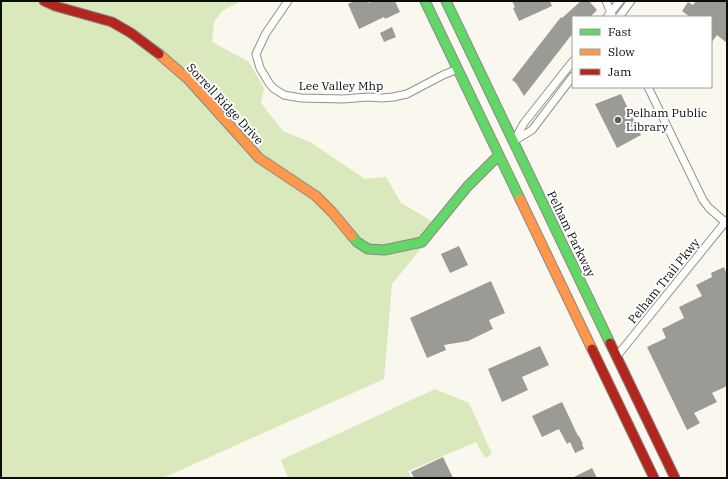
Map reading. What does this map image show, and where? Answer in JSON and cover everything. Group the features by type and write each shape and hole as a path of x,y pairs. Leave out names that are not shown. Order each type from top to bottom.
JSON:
{"main road":[{"name":"Sorrell Ridge Drive","path":"44,1 55,6 112,22 121,26 161,55 188,79 259,158 316,196 332,212 357,242 368,249 384,250 422,242 467,187 506,148"},
{"name":"Pelham Parkway","path":"425,1 468,69 506,148 602,369 654,478"},
{"name":"Pelham Parkway","path":"446,1 468,69 506,148 617,356 675,478"},
{"path":"602,369 617,356"}],"street":[{"name":"Lee Valley Mhp","path":"288,1 266,33 256,54 260,68 269,83 273,88 284,95 301,98 343,99 393,97 407,94 443,75 468,69"},
{"path":"606,1 610,16"},
{"path":"610,16 620,1"},
{"path":"620,16 631,1"},
{"path":"506,148 572,62"},
{"path":"506,148 532,130 572,77"},
{"path":"648,88 704,200 709,208 726,221"},
{"name":"Pelham Trail Pkwy","path":"617,356 726,221"}],"green space":[{"path":"1,1 37,1 51,9 80,15 123,31 164,61 186,81 243,147 305,191 362,250 423,246 392,284 384,379 163,478 1,478"},
{"path":"51,1 241,1 222,11 214,22 212,42 249,62 264,88 261,103 283,131 310,142 365,179 386,177 401,203 432,221 417,241 393,246 365,245 263,157 128,26"},
{"path":"435,389 469,403 492,454 485,458 476,442 408,471 411,478 288,478 281,460"}],"building":[{"path":"354,1 368,1 369,3 373,1 395,1 400,12 385,19 384,17 359,29 348,4"},
{"path":"512,1 550,1 552,6 519,21 513,8 515,7"},
{"path":"581,1 589,1 597,10 591,16 572,16 572,34 524,96 516,83 512,80 561,17 562,18"},
{"path":"696,1 727,1 727,43 717,35 712,42 712,16 689,16 682,11 688,2 693,5"},
{"path":"392,27 396,37 384,42 380,33"},
{"name":"Pelham Public Library","path":"621,94 641,135 617,148 595,104"},
{"path":"459,246 468,265 450,273 441,254"},
{"path":"724,267 727,274 727,386 712,393 717,402 694,413 700,423 687,430 647,347 666,338 662,329 684,318 679,307 702,296 696,285 712,277 711,273"},
{"path":"491,281 505,313 489,320 493,329 468,341 444,345 446,350 427,358 410,318"},
{"path":"540,346 549,365 522,377 528,390 502,402 488,369"},
{"path":"562,402 583,444 584,449 575,453 570,442 567,444 559,429 542,437 532,416"},
{"path":"443,457 453,478 414,478 411,472"},
{"path":"592,468 597,478 572,478"}],"traffic: fast":[{"path":"425,1 520,199"},
{"path":"446,1 610,343"},
{"path":"352,236 357,242 368,249 384,250 422,242 467,187 499,155"}],"traffic: slow":[{"path":"159,54 188,79 259,158 316,196 352,236"},
{"path":"520,199 592,349"}],"traffic: jam":[{"path":"44,1 55,6 112,22 131,33 159,54"},
{"path":"610,343 675,478"},
{"path":"592,349 654,478"}],"place":[{"name":"Pelham Public Library","path":"618,120"}]}
